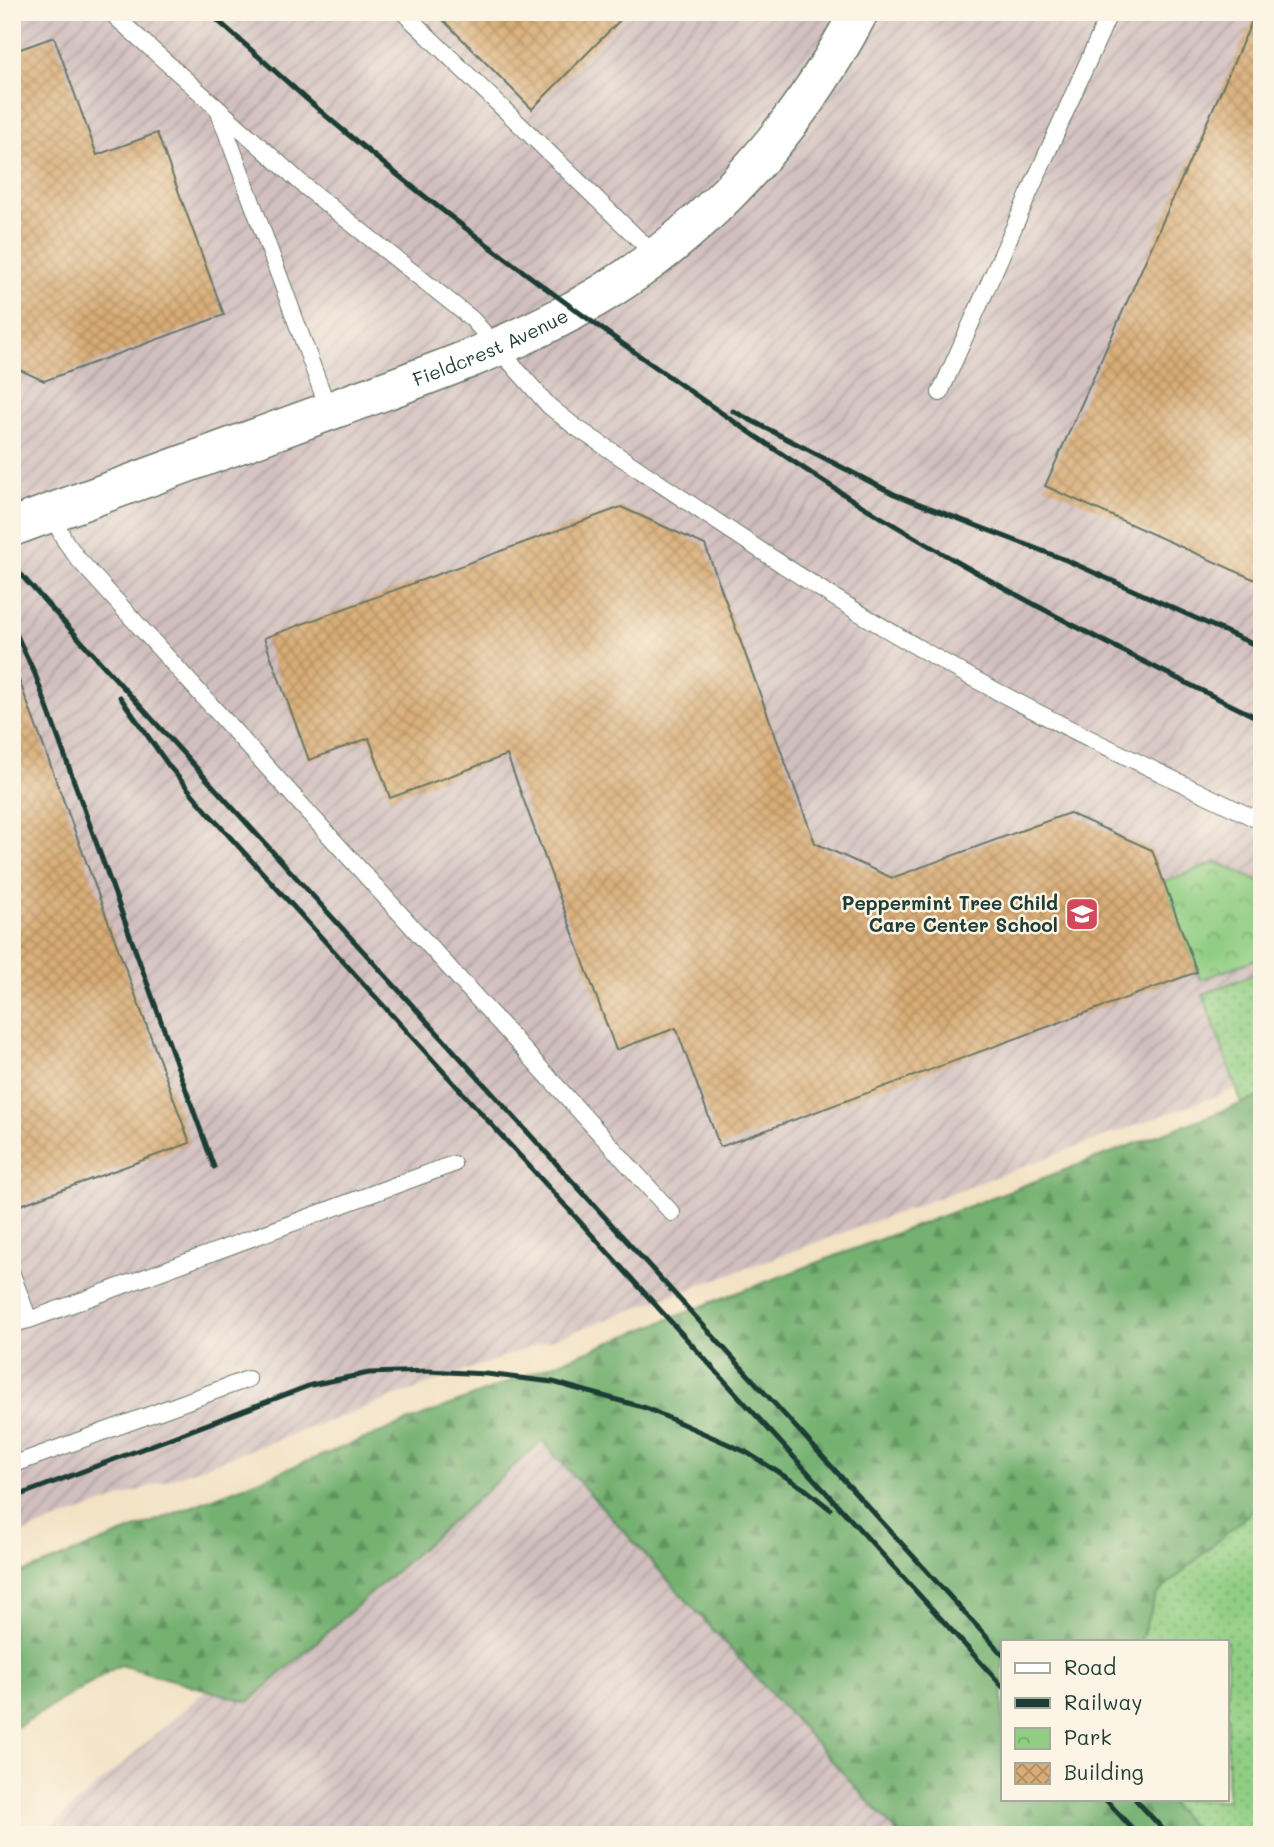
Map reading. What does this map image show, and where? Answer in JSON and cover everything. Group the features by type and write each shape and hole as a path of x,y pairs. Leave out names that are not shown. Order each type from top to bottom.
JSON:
{"street":[{"name":"Fieldcrest Avenue","path":"13,524 51,513 329,411 498,346 575,309 656,256 705,216 741,181 782,134 819,82 859,12"}],"lane":[{"path":"110,12 308,189 457,306 498,346 537,394 561,416 805,580 908,642 998,692 1262,822"},
{"path":"403,12 656,256"},
{"path":"940,393 1110,12"},
{"path":"217,107 329,411"},
{"path":"51,513 65,541 79,560 672,1213"},
{"path":"12,1324 453,1164"},
{"path":"12,1274 29,1320"},
{"path":"12,1465 248,1378"}],"shaded area":[{"path":"12,12 1262,12 1262,1079 12,1537"},
{"path":"519,1415 900,1835 41,1835"}],"green space":[{"path":"1217,862 1262,883 1262,957 1200,980 1163,882"},
{"path":"1262,971 1262,1096 1242,1104 1203,994"},
{"path":"1262,1096 1262,1502 1156,1595 1141,1640 1001,1640 1001,1801 1168,1801 1199,1835 899,1835 542,1441 249,1702 120,1665 12,1730 12,1577 715,1301"},
{"path":"1262,1502 1262,1835 1199,1835 1168,1801 1228,1801 1228,1640 1141,1640 1156,1595"}],"building":[{"path":"435,12 628,12 532,109"},
{"path":"1256,12 1262,12 1262,583 1045,486"},
{"path":"54,37 97,155 157,133 224,315 44,381 16,368 12,369 12,52"},
{"path":"621,507 705,545 815,843 892,878 1069,813 1152,850 1197,972 720,1147 676,1028 616,1050 507,755 390,798 369,738 309,760 264,638"},
{"path":"12,661 190,1143 12,1208"}],"railway":[{"path":"208,12 376,158 454,219 533,279 779,452 905,532 1005,589 1262,720"},
{"path":"733,411 894,494 1066,560 1262,648"},
{"path":"12,565 1001,1653"},
{"path":"12,625 35,674 214,1167"},
{"path":"120,697 169,766 210,815 1001,1685"},
{"path":"12,1498 311,1385 369,1373 428,1371 553,1382 646,1408 746,1452 805,1489 830,1509"},
{"path":"1107,1801 1138,1835"},
{"path":"1137,1801 1168,1835"}],"place":[{"name":"Peppermint Tree Child Care Center School","path":"1082,914"}]}
